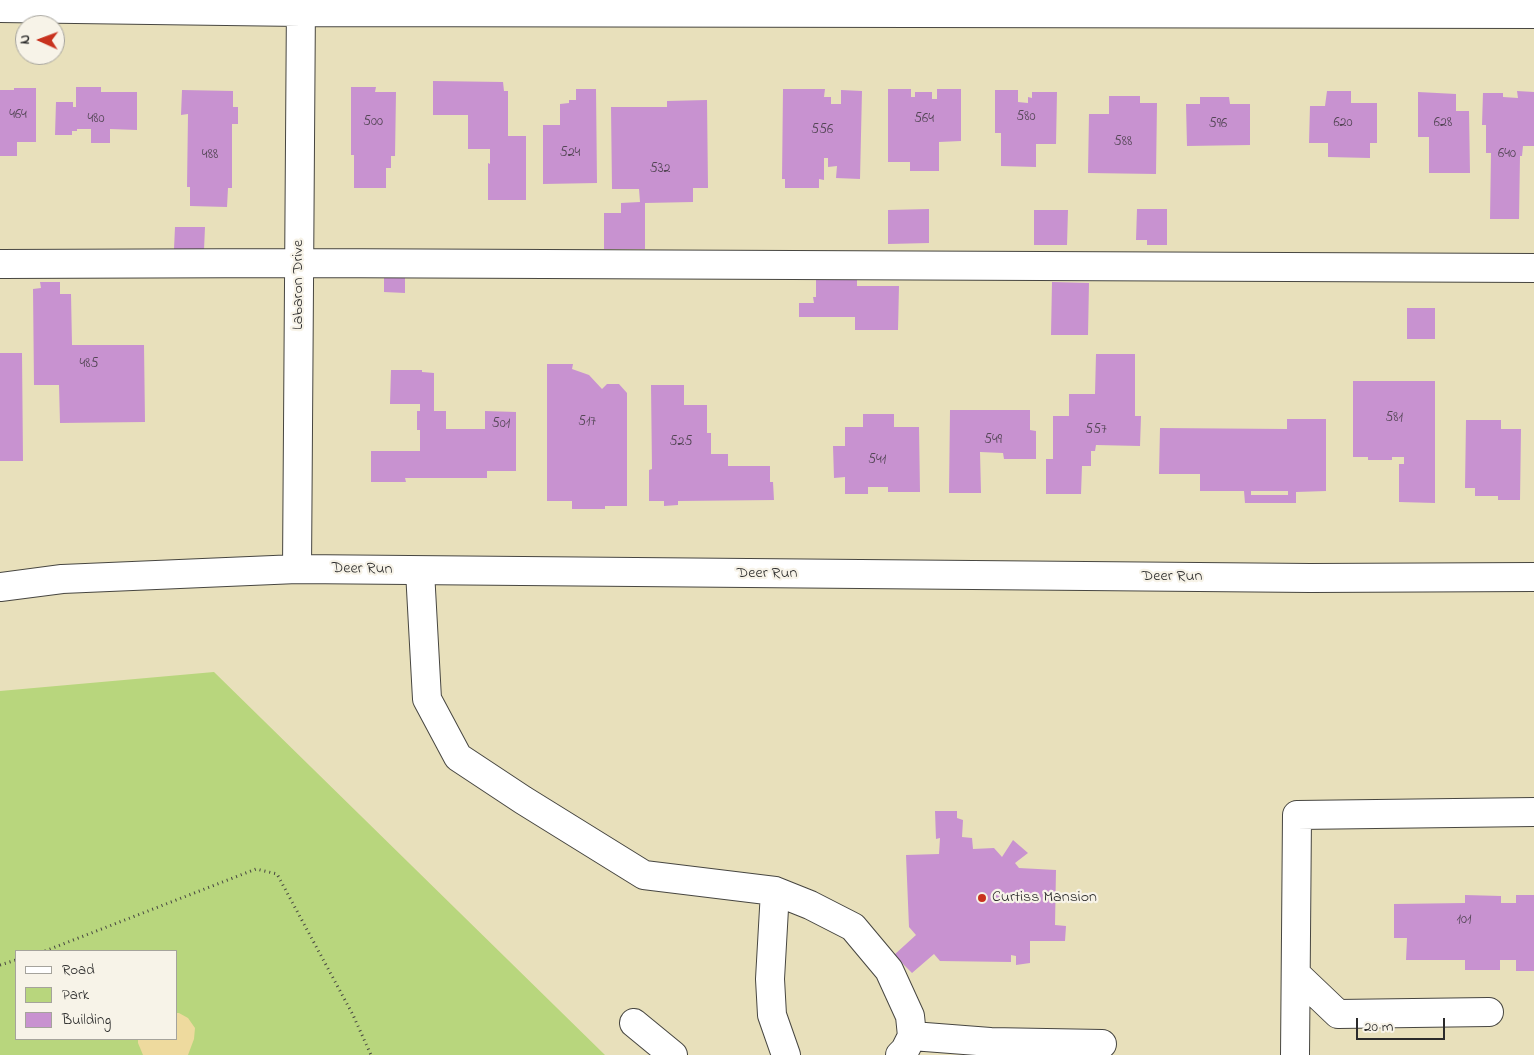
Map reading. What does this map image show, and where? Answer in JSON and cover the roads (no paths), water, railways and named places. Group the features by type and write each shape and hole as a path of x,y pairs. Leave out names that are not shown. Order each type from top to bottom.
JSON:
{"street":[{"name":"Labaron Drive","path":"297,569 301,6"},
{"path":"0,8 1197,6 1534,14"},
{"path":"0,264 1534,268"},
{"name":"Deer Run","path":"0,586 62,579 297,569 1301,578 1534,577"},
{"path":"420,571 427,699 458,757 644,875 775,891 810,905 853,927 889,970 910,1016 906,1046 990,1048 1102,1044"},
{"path":"1296,1055 1297,815 1534,812"},
{"path":"775,891 770,979 772,1015 786,1055"},
{"path":"1296,974 1338,1014 1489,1012"},
{"path":"634,1024 674,1055"}],"place":[{"name":"Curtiss Mansion","path":"982,898"}]}
